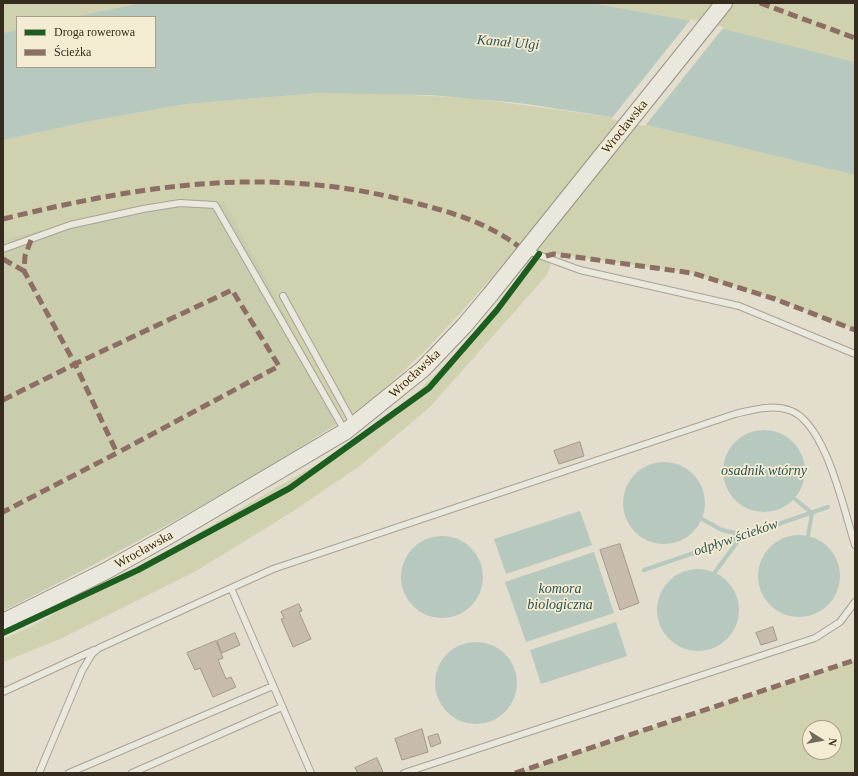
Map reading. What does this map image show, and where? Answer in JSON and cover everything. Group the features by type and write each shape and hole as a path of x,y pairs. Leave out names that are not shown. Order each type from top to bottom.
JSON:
{"main road":[{"name":"Wrocławska","path":"3,622 106,571 165,538 349,428 423,369 464,326 724,3"}],"lane":[{"path":"3,249 70,225 143,209 180,203 215,205 349,428"},
{"path":"526,250 580,270 740,306 855,354"},
{"path":"283,296 349,428"},
{"path":"3,692 273,569 735,414 762,408 789,410 801,416 810,426 824,450 855,545"},
{"path":"231,588 311,773"},
{"path":"404,773 815,638 840,622 855,602"},
{"path":"39,773 82,671 92,654 100,648"},
{"path":"69,773 273,686"},
{"path":"132,773 282,707"}],"green space":[{"path":"3,3 141,3 78,16 16,16 16,30 3,33"},
{"path":"592,3 855,3 855,62 659,15"},
{"path":"318,93 374,93 471,98 618,118 855,175 855,330 775,299 692,273 554,254 547,275 430,407 361,465 292,512 196,571 60,639 3,662 3,639 32,626 195,535 314,466 355,439 415,394 450,360 543,253 518,246 457,317 414,362 367,403 342,421 55,226 3,240 3,140 91,121 186,104"},
{"path":"224,201 342,421 217,497 90,567 3,611 3,240 85,219 140,209 196,202"},
{"path":"855,660 855,773 515,773"}],"water":[{"name":"Kanał Ulgi","path":"141,3 592,3 691,21 855,62 855,175 618,118 520,103 430,95 318,93 186,104 91,121 3,140 3,33 16,30 16,68 156,68 156,16 78,16"},
{"name":"osadnik wtórny","path":"764,430 780,433 793,442 802,455 805,471 802,487 793,500 780,509 764,512 748,509 735,500 726,487 723,471 726,455 735,442 748,433"},
{"name":"osadnik wtórny","path":"664,462 680,465 693,474 702,487 705,503 702,519 693,532 680,541 664,544 648,541 635,532 626,519 623,503 626,487 635,474 648,465"},
{"name":"komora biologiczna","path":"580,511 592,545 506,574 494,539"},
{"path":"799,535 815,538 828,547 837,560 840,576 837,592 828,605 815,614 799,617 783,614 770,605 761,592 758,576 761,560 770,547 783,538"},
{"path":"442,536 458,539 471,548 480,561 483,577 480,593 471,606 458,615 442,618 426,615 413,606 404,593 401,577 404,561 413,548 426,539"},
{"name":"komora biologiczna","path":"594,552 614,613 526,642 505,582"},
{"path":"698,569 714,572 727,581 736,594 739,610 736,626 727,639 714,648 698,651 682,648 669,639 660,626 657,610 660,594 669,581 682,572"},
{"name":"komora biologiczna","path":"616,622 627,656 541,684 530,650"},
{"path":"476,642 492,645 505,654 514,667 517,683 514,699 505,712 492,721 476,724 460,721 447,712 438,699 435,683 438,667 447,654 460,645"}],"pier":[{"path":"691,19 724,27 645,126 611,119"}],"building":[{"path":"580,442 584,456 559,464 554,451"},
{"path":"620,544 639,603 620,610 600,550"},
{"path":"299,604 302,611 299,612 311,639 293,647 281,619 284,618 281,612"},
{"path":"773,627 777,640 761,645 756,633"},
{"path":"235,633 240,645 222,653 217,641"},
{"path":"216,641 223,658 218,660 226,679 231,677 236,687 213,697 200,668 195,670 187,653"},
{"path":"422,729 428,752 402,760 395,739"},
{"path":"438,734 441,743 431,747 428,737"},
{"path":"377,758 383,772 358,773 355,768"}],"waterway":[{"name":"odpływ ścieków","path":"795,499 812,513 808,536"},
{"name":"odpływ ścieków","path":"644,570 828,507"},
{"path":"702,519 722,530 745,535"},
{"path":"715,572 741,537"}],"marked path":[{"path":"760,3 855,38"},
{"path":"3,219 108,196 159,188 210,183 261,182 313,185 365,192 419,204 445,211 483,225 507,238 518,246"},
{"path":"31,240 25,256 24,271 75,364 232,290 279,366 117,453"},
{"path":"546,256 554,254 692,273 775,299 855,330"},
{"path":"3,259 24,271"},
{"path":"3,400 75,364 117,453 3,512"},
{"path":"515,773 855,660"}],"cycle path":[{"path":"3,633 138,570 290,488 429,388 497,310 539,254"}]}
